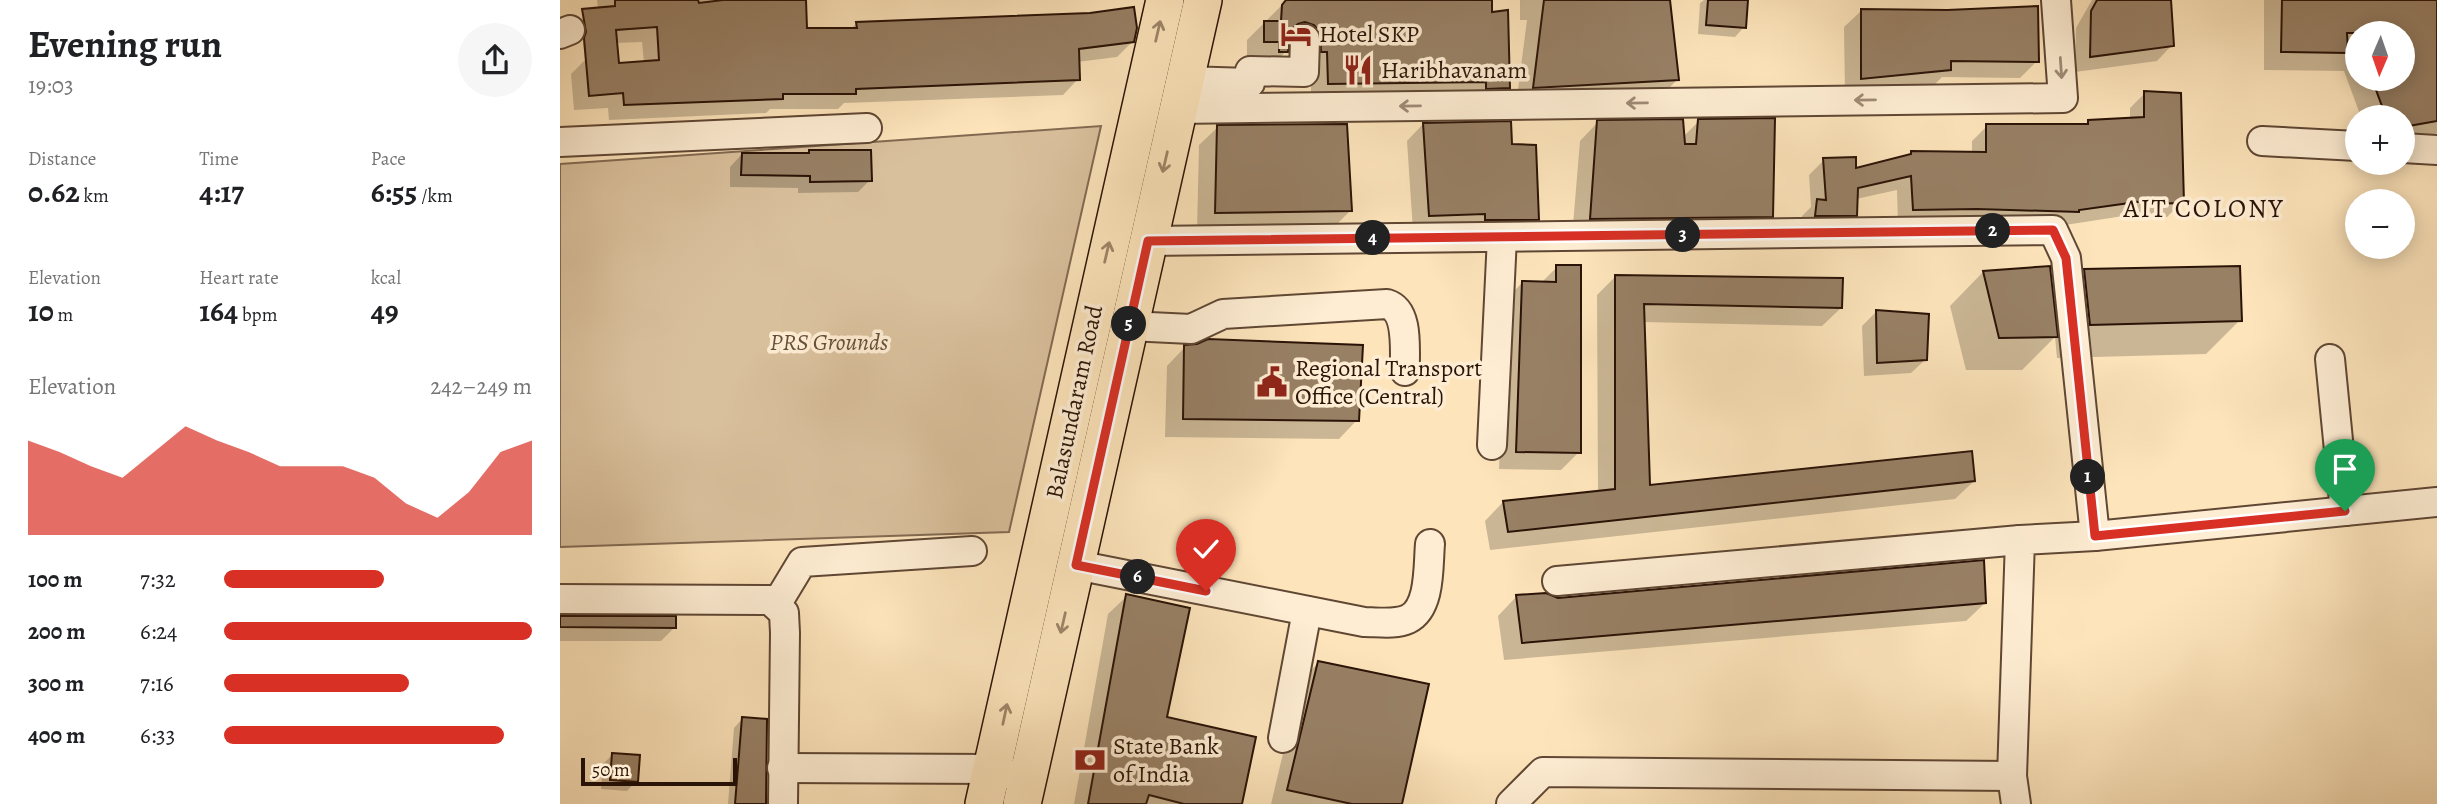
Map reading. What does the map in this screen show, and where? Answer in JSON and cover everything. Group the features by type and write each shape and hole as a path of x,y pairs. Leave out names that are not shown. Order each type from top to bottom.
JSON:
{"main road":[{"name":"Balasundaram Road","path":"984,804 1165,0"},
{"name":"Balasundaram Road","path":"1025,792 1203,0"},
{"path":"1095,308 1130,321"}],"street":[{"path":"1181,95 2063,97 2056,0"},
{"path":"1181,95 1250,83 1250,71 1304,72 1305,39"},
{"path":"560,142 867,128"},
{"path":"2262,141 2345,145"},
{"path":"2415,149 2437,150"},
{"path":"1148,241 2053,230 2066,258 2095,536"},
{"path":"1492,445 1502,237"},
{"path":"1130,321 1191,329 1223,314 1387,304 1398,312 1403,324 1405,371"},
{"path":"2330,359 2345,511"},
{"path":"1557,581 2020,540 2095,536 2437,502"},
{"path":"1511,804 1543,772 2014,790 2020,540"},
{"path":"1076,565 1364,622 1395,623 1410,619 1421,605 1426,590 1430,544"},
{"path":"776,605 802,562 972,551"},
{"path":"560,599 770,600 776,605 784,613 785,633 783,804"},
{"path":"1283,738 1307,611"},
{"path":"782,768 993,769 1025,792"}],"green space":[{"name":"PRS Grounds","path":"1101,126 1009,532 560,547 560,164"}],"building":[{"path":"615,0 698,0 699,3 723,0 806,0 807,28 857,28 856,22 1090,13 1134,7 1137,28 1134,42 1079,49 1080,80 856,89 856,94 783,94 783,99 624,105 623,93 589,96 584,38 586,32 582,9 615,6","holes":["657,27 659,60 619,63 616,30"]},
{"path":"1286,0 1492,0 1492,12 1508,10 1510,88 1486,89 1486,82 1328,84 1327,52 1321,52 1320,32 1314,25 1305,22 1291,30 1288,52 1279,52 1279,42 1264,42 1264,21 1281,21 1282,5"},
{"path":"1544,0 1670,0 1679,80 1533,88"},
{"path":"1708,0 1748,0 1746,28 1706,25"},
{"path":"2097,0 2171,0 2174,46 2090,57 2091,11"},
{"path":"2282,0 2437,0 2437,121 2415,125 2415,105 2382,105 2376,91 2415,91 2415,21 2345,21 2345,53 2281,52"},
{"path":"2038,6 2039,62 1951,61 1951,70 1861,79 1861,9 1947,10"},
{"path":"2144,91 2181,93 2184,203 2144,204 2144,201 2079,212 1913,210 1911,176 1858,188 1857,216 1815,216 1817,199 1826,200 1823,158 1856,157 1856,168 1911,154 1911,151 1986,152 1986,124 2088,124 2088,120 2144,117"},
{"path":"1775,118 1773,217 1590,219 1597,120 1683,119 1685,144 1696,144 1698,119"},
{"path":"1511,121 1512,144 1536,145 1539,220 1485,220 1485,214 1429,216 1423,123"},
{"path":"1347,124 1352,211 1215,213 1217,125"},
{"path":"809,150 871,150 872,181 810,182 810,176 741,175 742,153 809,153"},
{"path":"1556,265 1581,265 1581,453 1516,452 1522,281 1556,282"},
{"path":"2050,266 2058,337 1999,338 1983,271"},
{"path":"2240,266 2242,321 2090,325 2084,269"},
{"path":"1615,275 1843,278 1842,308 1644,304 1650,485 1972,451 1975,481 1508,532 1503,501 1615,489"},
{"path":"1876,310 1929,314 1927,360 1877,363"},
{"name":"Regional Transport Office (Central)","path":"1208,339 1363,345 1359,421 1183,419 1184,345 1197,344"},
{"path":"1984,560 1986,603 1522,643 1516,595 1546,593 1558,598"},
{"path":"1126,594 1190,608 1167,717 1256,737 1242,804 1184,804 1149,795 1146,804 1088,804"},
{"path":"560,616 676,616 676,628 560,627"},
{"path":"1318,661 1429,684 1402,804 1352,804 1287,790"},
{"path":"742,717 767,719 766,804 735,804"},
{"path":"612,753 640,755 638,782 610,780"}],"place":[{"name":"Hotel SKP","path":"1296,34"},
{"name":"Haribhavanam","path":"1358,70"},
{"name":"Regional Transport Office (Central)","path":"1272,382"},
{"name":"State Bank of India","path":"1090,760"}],"district":[{"name":"AIT COLONY","path":"2204,208"}],"route":[{"path":"1206,591 1076,565 1148,241 2053,230 2066,258 2095,536 2345,511"}]}
